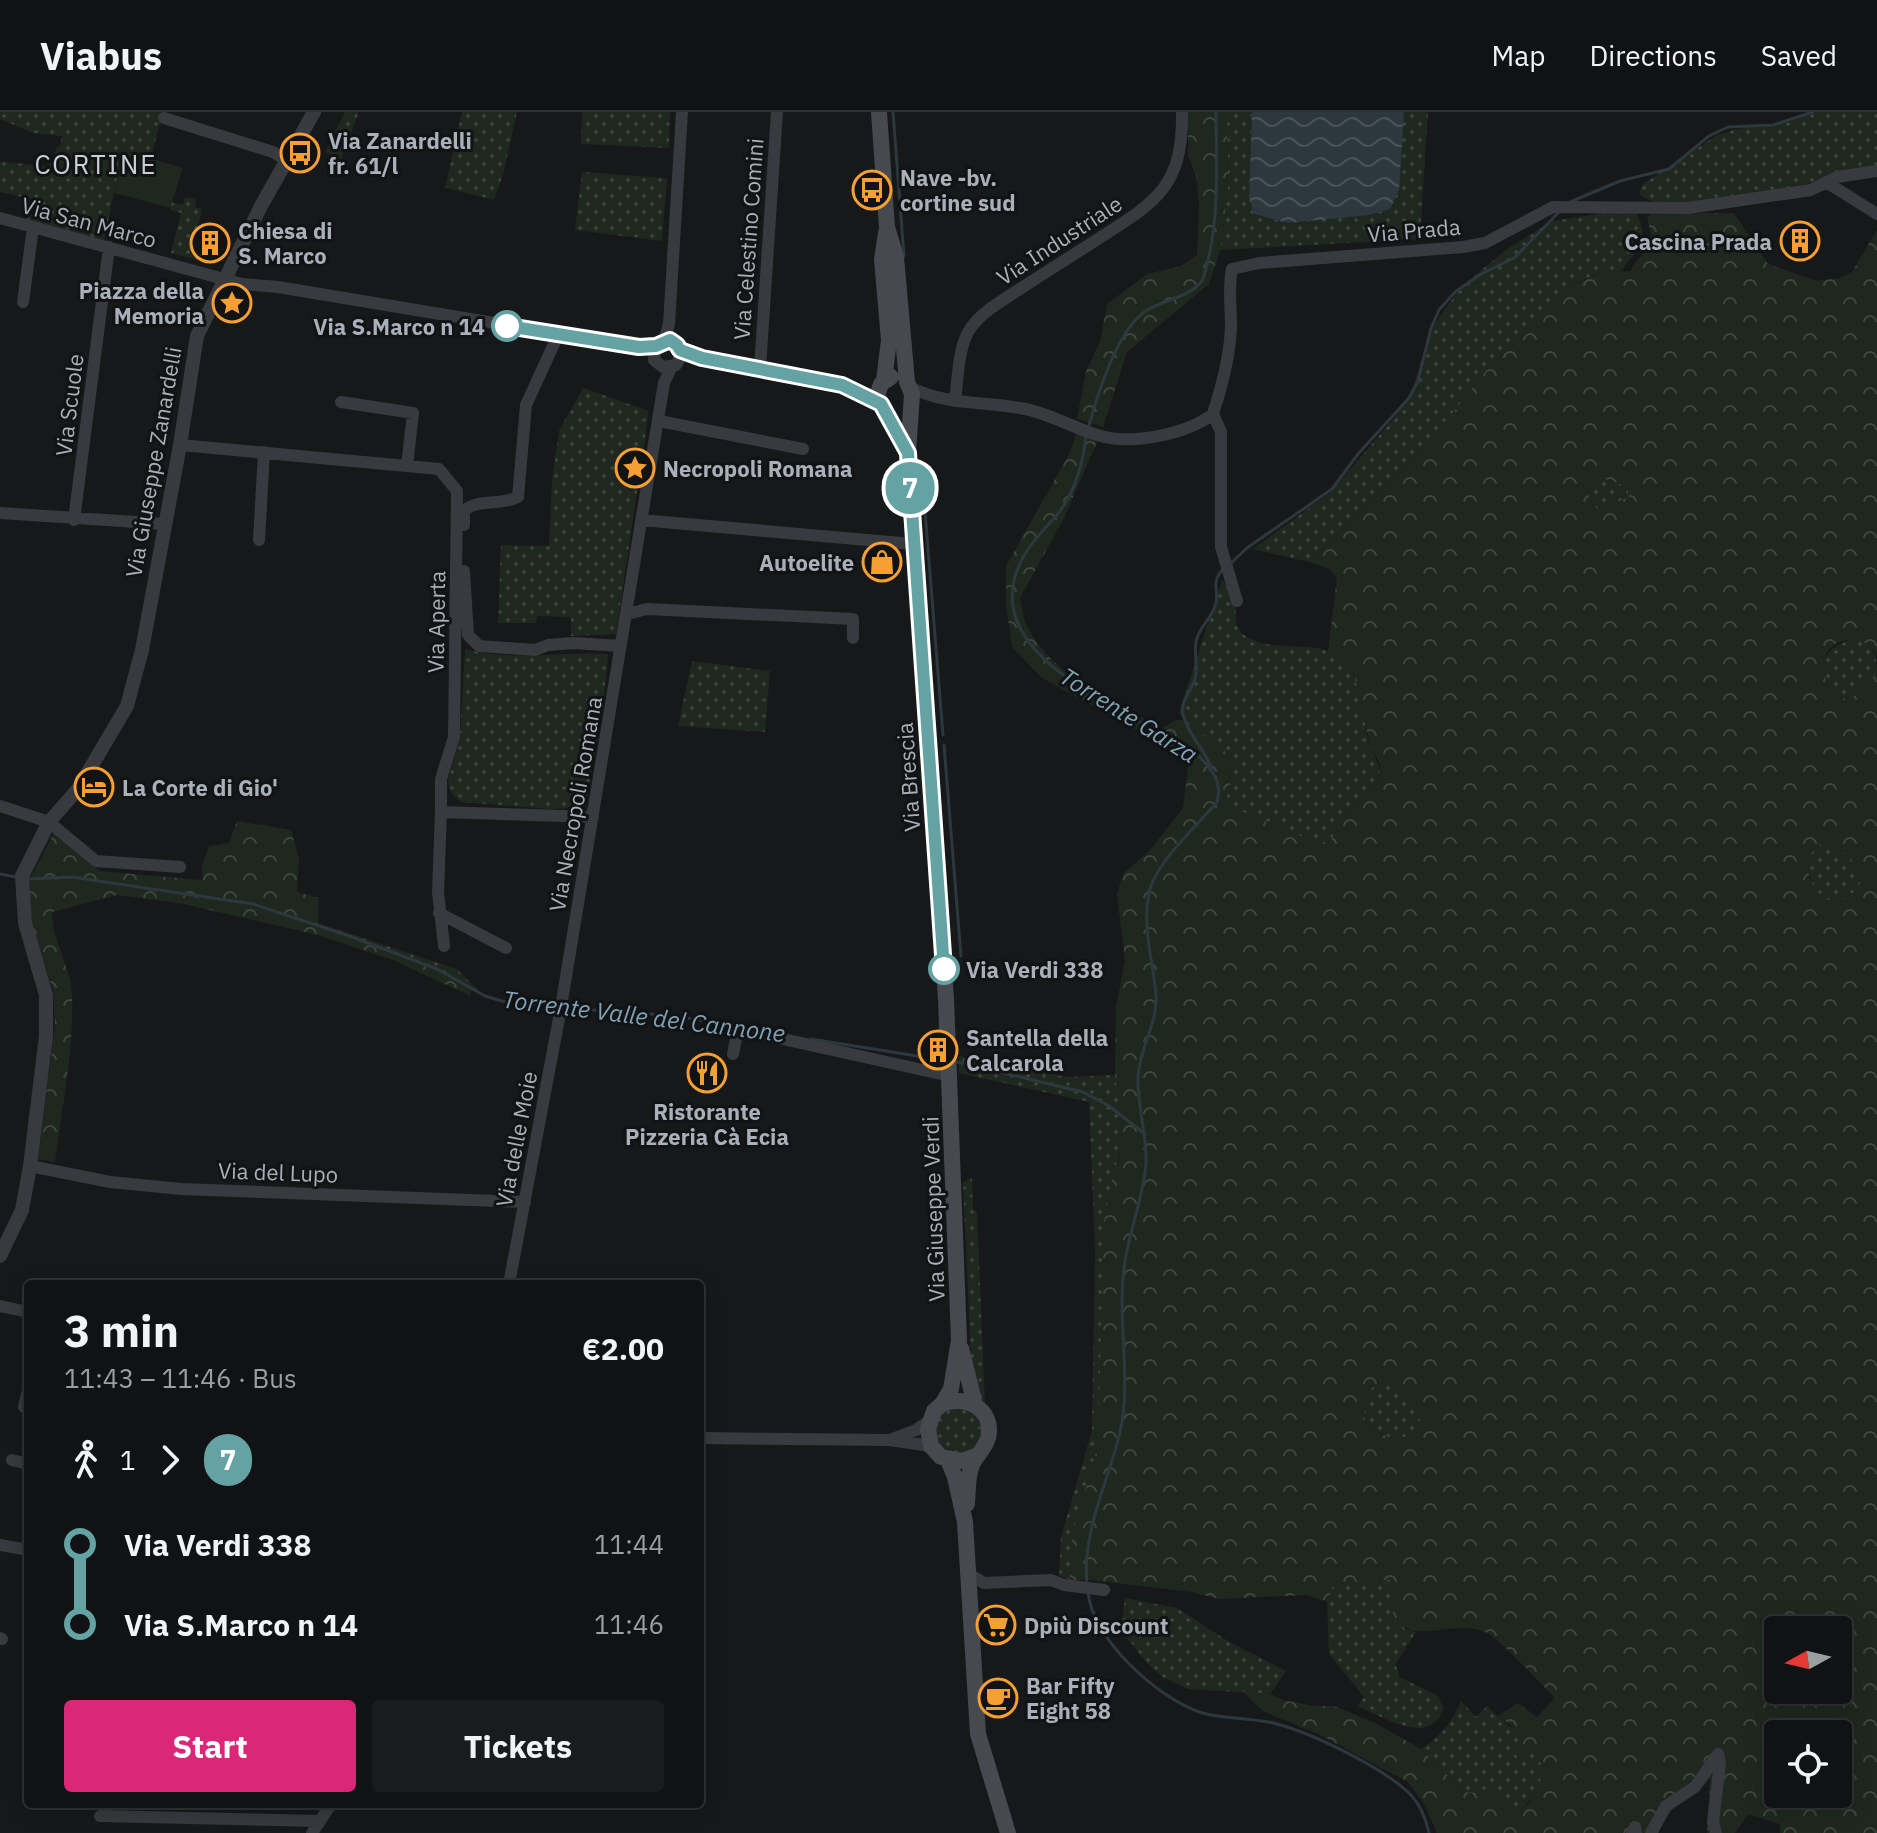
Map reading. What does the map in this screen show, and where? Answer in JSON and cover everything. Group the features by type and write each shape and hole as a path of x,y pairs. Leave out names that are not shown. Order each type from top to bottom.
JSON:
{"main road":[{"name":"Via Brescia","path":"879,112 887,227 896,257 913,393 908,453 946,1006"},
{"name":"Via Brescia","path":"887,227 882,259 889,340 883,382 878,392 882,406 908,453"},
{"path":"882,406 896,411 913,393 895,377 883,382"},
{"name":"Via Giuseppe Verdi","path":"929,1421 951,1389 959,1340 946,1006"},
{"name":"Via Giuseppe Verdi","path":"959,1340 975,1405 985,1416 989,1432 971,1467 965,1522 967,1573 978,1734 1008,1833"},
{"path":"942,1404 959,1400 975,1405"},
{"path":"929,1421 931,1446 948,1460 963,1461 978,1455"},
{"name":"Via Giuseppe Verdi","path":"948,1460 965,1522"}],"street":[{"name":"Via Giuseppe Zanardelli","path":"0,1256 22,1210 46,1036 46,995 25,923 21,886 24,870 49,822 78,789 127,706 142,650 166,524 197,336 261,206 314,112"},
{"name":"Via Necropoli Romana","path":"561,1007 659,421 667,353 682,112"},
{"name":"Via Celestino Comini","path":"760,368 777,112"},
{"name":"Via Industriale","path":"955,401 965,338 977,320 1000,301 1138,213 1161,192 1179,156 1182,112"},
{"path":"164,118 273,152 288,161"},
{"name":"Via Prada","path":"1237,601 1221,547 1221,432 1213,414 1224,382 1231,327 1229,290 1232,269 1259,263 1485,243 1553,207 1688,208 1811,190 1844,175 1877,171"},
{"path":"1826,182 1877,214"},
{"name":"Via San Marco","path":"0,218 224,280 667,353"},
{"path":"23,302 33,227"},
{"name":"Via Scuole","path":"74,520 109,247"},
{"name":"Via Aperta","path":"558,335 526,405 518,497 508,502 471,505 464,511 466,610 471,640 479,646 535,650 548,645 573,643 621,646"},
{"path":"667,353 842,385 882,406"},
{"path":"862,393 883,382"},
{"path":"913,393 1027,409 1099,435 1144,437 1184,431 1213,414"},
{"path":"341,402 413,413 407,466"},
{"path":"659,421 803,449"},
{"name":"Via Aperta","path":"180,445 439,469 457,491 454,737 441,779 439,913 444,946"},
{"path":"259,540 264,452"},
{"path":"0,513 166,524"},
{"path":"641,520 913,544"},
{"path":"629,599 639,601 647,609"},
{"path":"627,614 647,609 853,619 853,638"},
{"path":"0,806 49,822 96,861 180,867"},
{"path":"441,812 593,817"},
{"path":"439,913 506,948"},
{"name":"Via delle Moie","path":"510,1280 561,1007"},
{"path":"733,1054 738,1029 949,1066"},
{"name":"Via del Lupo","path":"30,1166 110,1182 181,1189 525,1202"},
{"path":"0,1306 24,1311"},
{"path":"889,1440 916,1430 929,1421"},
{"path":"704,1438 889,1440 931,1446"},
{"path":"12,1460 24,1463"},
{"path":"0,1545 24,1549"},
{"path":"967,1573 984,1583 1051,1580 1064,1585 1104,1590"},
{"path":"969,1596 984,1583"},
{"path":"1651,1833 1666,1806 1695,1787 1718,1754 1720,1763 1713,1822 1716,1833"},
{"path":"312,1833 328,1808"},
{"path":"100,1816 320,1821"}],"green space":[{"path":"0,112 163,112 151,157 123,150 104,240 26,221 29,209 37,210 39,201 0,192 0,161 49,167 62,136 33,133 0,119"},
{"path":"345,112 359,112 341,159 325,152"},
{"path":"462,112 517,112 494,200 445,188"},
{"path":"582,112 670,112 669,148 581,144"},
{"path":"1188,112 1227,112 1228,190 1220,250 1209,284 1127,352 1103,427 1077,419 1086,371 1100,342 1107,304 1147,274 1181,266 1197,255 1199,204 1196,176 1188,155"},
{"path":"1227,112 1252,112 1249,198 1254,214 1288,223 1340,216 1400,148 1404,112 1428,112 1420,239 1220,250 1228,190"},
{"path":"1816,112 1877,112 1877,166 1791,187 1714,201 1680,204 1653,201 1639,193 1643,184 1717,135 1736,129 1790,122"},
{"path":"123,150 183,168 170,208 114,193"},
{"path":"582,172 667,178 662,241 575,230"},
{"path":"185,197 195,199 196,208 202,209 194,242 202,245 198,260 171,253 181,213 170,210 172,202 183,205"},
{"path":"1622,210 1636,213 1642,238 1621,271 1604,272 1577,282 1543,320 1491,365 1429,442 1309,562 1253,549 1331,492 1399,412 1412,391 1431,329 1461,287 1507,249 1552,221"},
{"path":"1734,213 1768,264 1817,281 1839,278 1852,272 1877,230 1877,656 1870,646 1848,640 1837,643 1828,651 1824,662 1825,677 1839,699 1852,698 1877,673 1877,1833 1780,1833 1780,1824 1748,1814 1735,1833 1707,1833 1710,1779 1673,1809 1659,1833 1437,1833 1425,1805 1408,1782 1322,1736 1263,1711 1242,1691 1270,1694 1314,1706 1334,1706 1375,1723 1421,1749 1464,1792 1478,1793 1488,1788 1506,1807 1517,1813 1529,1803 1541,1783 1538,1768 1544,1758 1541,1752 1518,1757 1512,1751 1525,1735 1498,1716 1518,1703 1537,1717 1555,1698 1492,1636 1473,1629 1416,1631 1405,1627 1394,1620 1394,1579 1333,1586 1327,1602 1307,1595 1219,1599 1191,1592 1070,1580 1073,1532 1098,1445 1104,1221 1114,1169 1119,1160 1122,1124 1115,1075 1116,1007 1125,960 1117,894 1123,874 1150,850 1183,808 1189,758 1042,678 1012,647 1006,604 1006,566 1068,456 1076,429 1098,440 1063,520 1020,598 1028,628 1054,661 1087,687 1162,728 1176,720 1184,720 1231,756 1230,787 1224,804 1317,843 1330,841 1347,815 1373,790 1379,780 1380,764 1370,745 1354,673 1340,658 1328,651 1337,578 1330,569 1309,562 1429,442 1491,365 1543,320 1558,299 1577,283 1604,272 1630,271 1648,245 1651,234 1647,217 1652,214","holes":["1605,479 1622,485 1629,497 1600,509 1593,505 1589,493 1591,485","1830,843 1851,858 1861,882 1852,894 1833,901 1821,896 1813,885 1807,857 1819,845","1381,1381 1396,1388 1417,1410 1421,1427 1406,1437 1384,1435 1364,1418 1367,1391"]},
{"path":"583,388 649,411 616,634 571,636 571,617 537,616 536,623 498,623 501,545 549,546 552,479 559,431"},
{"path":"1605,479 1622,485 1629,497 1600,510 1591,502 1589,493 1591,485"},
{"path":"1222,580 1234,598 1236,623 1244,635 1264,643 1329,651 1341,657 1355,678 1379,778 1370,793 1347,815 1330,841 1317,843 1223,804 1230,787 1231,756 1184,720 1179,712"},
{"path":"1853,639 1866,643 1873,650 1877,673 1852,698 1839,699 1824,681 1822,663 1833,649"},
{"path":"465,649 518,656 608,654 602,716 585,807 550,809 460,802 450,791 448,780 460,738"},
{"path":"692,661 770,671 765,732 678,726"},
{"path":"237,821 291,830 299,859 297,892 319,898 318,923 303,923 421,963 472,989 470,996 393,960 318,935 184,904 117,895 52,912 55,934 71,984 71,1037 55,1162 38,1159 55,1025 53,990 32,928 29,880 56,829 99,871 202,880 202,866 209,846 229,843"},
{"path":"1830,843 1851,858 1861,882 1852,894 1833,901 1821,896 1815,889 1807,857 1819,845"},
{"path":"299,922 318,923 457,969 480,993"},
{"path":"959,1056 1067,1077 1115,1075 1122,1135 1114,1169 1098,1445 1073,1532 1070,1580 1059,1575 1061,1537 1092,1430 1095,1251 1089,1102 959,1073"},
{"path":"972,1178 973,1209 977,1212 985,1404 977,1392 971,1359 963,1182"},
{"path":"1381,1381 1403,1392 1417,1410 1421,1427 1406,1437 1383,1435 1364,1417 1367,1391"},
{"path":"958,1407 974,1414 981,1430 974,1446 958,1453 942,1446 935,1430 942,1414"},
{"path":"1395,1579 1392,1607 1405,1629 1416,1632 1396,1664 1399,1677 1437,1695 1444,1707 1437,1719 1428,1726 1418,1728 1393,1722 1357,1706 1364,1697 1329,1654 1327,1602 1332,1586"},
{"path":"1125,1598 1177,1608 1231,1643 1286,1671 1270,1694 1188,1689 1162,1677 1121,1630"},
{"path":"1461,1701 1476,1717 1487,1706 1509,1726 1520,1730 1525,1735 1523,1741 1515,1744 1513,1751 1518,1757 1541,1752 1545,1769 1540,1786 1517,1813 1502,1806 1496,1795 1464,1792 1421,1749 1445,1728"}],"water":[{"path":"1252,112 1404,112 1399,190 1390,209 1369,215 1288,223 1254,214 1249,198"}],"waterway":[{"path":"893,112 904,256"},
{"name":"Torrente Garza","path":"1088,429 1110,364 1126,332 1147,310 1190,291 1203,278 1216,208 1216,112"},
{"path":"1570,202 1620,181 1669,169 1709,136 1728,127 1773,125 1813,112"},
{"path":"1230,564 1247,548 1332,489 1358,454 1409,398 1418,381 1431,328 1439,310 1455,292 1481,274 1514,258 1559,212"},
{"name":"Torrente Garza","path":"1086,437 1081,466 1070,494 1025,554 1014,581 1013,606 1020,628 1034,648 1074,683 1199,756 1212,771 1219,788 1217,802 1168,857 1149,893 1147,931 1156,1005 1138,1078 1146,1162 1122,1289 1123,1412 1088,1544 1087,1584"},
{"path":"924,499 943,735"},
{"path":"1212,769 1188,728 1183,709 1195,679 1197,637 1214,608 1216,581 1224,568"},
{"path":"944,745 961,956"},
{"name":"Torrente Valle del Cannone","path":"0,874 16,877"},
{"name":"Torrente Valle del Cannone","path":"27,879 72,877 253,904 437,969 485,996 512,1004 558,1007"},
{"name":"Torrente Valle del Cannone","path":"565,1008 663,1015 737,1025"},
{"name":"Torrente Valle del Cannone","path":"811,1039 942,1060"},
{"name":"Torrente Valle del Cannone","path":"953,1061 1083,1092 1109,1106 1145,1134"},
{"name":"Torrente Garza","path":"1088,1592 1092,1610 1114,1647 1164,1694 1199,1712 1277,1724 1348,1753 1384,1774 1411,1795 1423,1813 1429,1833"}],"bus line":[{"name":"7","path":"507,326 639,347 656,346 670,340 680,350 702,358 842,385 881,404 908,453 944,969"}],"place":[{"name":"Via Zanardelli fr. 61/l","path":"300,153"},
{"name":"Nave -bv. cortine sud","path":"872,190"},
{"name":"Cascina Prada","path":"1800,241"},
{"name":"Chiesa di S. Marco","path":"210,243"},
{"name":"Piazza della Memoria","path":"232,303"},
{"name":"Via S.Marco n 14","path":"507,326"},
{"name":"Necropoli Romana","path":"635,468"},
{"name":"Autoelite","path":"882,562"},
{"name":"La Corte di Gio'","path":"94,787"},
{"name":"Via Verdi 338","path":"944,969"},
{"name":"Santella della Calcarola","path":"938,1050"},
{"name":"Ristorante Pizzeria Cà Ecia","path":"707,1073"},
{"name":"Dpiù Discount","path":"996,1625"},
{"name":"Bar Fifty Eight 58","path":"998,1698"}],"district":[{"name":"CORTINE","path":"96,164"}]}
